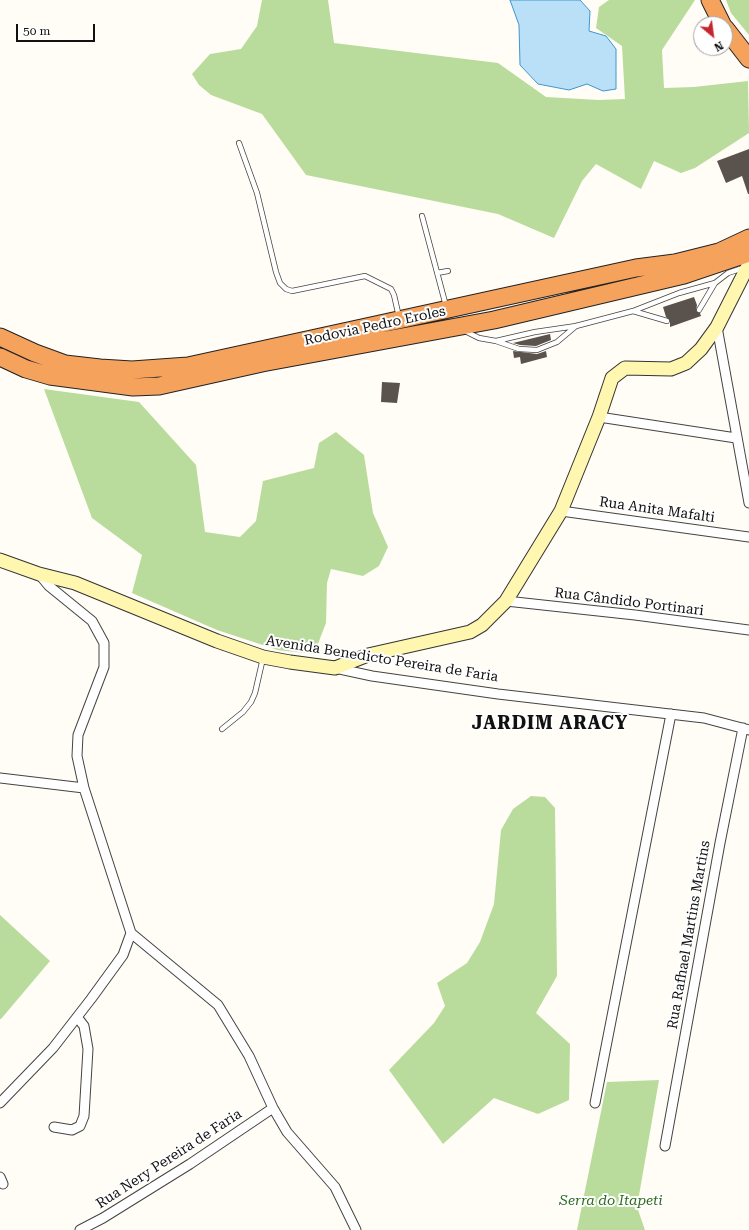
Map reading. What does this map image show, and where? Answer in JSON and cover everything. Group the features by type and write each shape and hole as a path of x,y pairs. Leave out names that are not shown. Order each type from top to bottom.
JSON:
{"highway":[{"path":"710,0 718,16"},
{"path":"733,39 749,60"},
{"name":"Rodovia Pedro Eroles","path":"0,337 35,354 65,364 132,370 188,366 400,321 514,294 636,268 675,263 719,252 749,238"},
{"name":"Rodovia Pedro Eroles","path":"0,357 26,369 50,376 133,387 159,386 523,312 748,261"},
{"path":"514,294 518,294 526,299 528,304 523,312"}],"main road":[{"path":"335,668 368,655 470,632 482,625 506,601 561,511 599,417 612,378 625,368 671,369 686,363 701,349 717,327 748,261"},
{"name":"Avenida Benedicto Pereira de Faria","path":"0,560 39,574 75,583 217,641 263,656 335,668"}],"street":[{"path":"717,327 749,503"},
{"path":"599,417 736,438"},
{"name":"Rua Anita Mafalti","path":"561,511 749,537"},
{"path":"39,574 49,586 92,621 104,643 104,666 78,735 77,756 84,788 131,933 218,1005 249,1056 273,1108 288,1132 335,1187 356,1230"},
{"name":"Rua Cândido Portinari","path":"506,601 635,615 749,630"},
{"name":"Avenida Benedicto Pereira de Faria","path":"335,668 414,683 704,718 746,729"},
{"path":"595,1103 671,714"},
{"name":"Rua Rafhael Martins Martins","path":"665,1146 720,843 746,729"},
{"path":"0,778 84,788"},
{"path":"0,1103 53,1048 77,1017 123,955 131,933"},
{"path":"54,1127 72,1130 80,1126 84,1116 88,1049 84,1026 77,1017"},
{"name":"Rua Nery Pereira de Faria","path":"80,1230 190,1164 273,1108"}],"lane":[{"path":"239,143 257,192 280,283 286,289 292,291 365,276 390,289 394,295 400,321"},
{"path":"422,216 447,310"},
{"path":"496,341 535,332 576,326 633,311 679,294 715,283 748,261"},
{"path":"437,273 448,271"},
{"path":"699,310 715,283"},
{"path":"633,311 667,321"},
{"path":"456,326 479,338 496,341 519,349 537,350 557,342 576,326"},
{"path":"222,729 243,712 251,702 255,694 263,656"}],"green space":[{"path":"262,0 328,0 334,43 498,63 546,97 599,100 625,99 622,46 596,28 599,7 609,0 695,0 662,50 664,88 694,87 748,81 749,133 695,168 681,173 654,161 641,189 596,164 582,181 554,238 498,214 306,175 262,114 211,95 199,85 192,74 210,54 241,49 257,26"},
{"path":"726,0 749,0 749,35 731,13"},
{"path":"44,389 139,402 196,465 205,532 240,537 256,521 263,481 314,468 319,443 336,432 364,455 373,513 388,547 379,566 363,576 331,569 327,583 326,623 314,654 278,650 217,630 132,593 142,555 92,518"},
{"path":"531,796 545,797 555,808 557,976 536,1013 570,1044 569,1100 538,1114 494,1098 443,1144 389,1070 434,1023 445,1006 437,983 467,963 480,942 494,904 501,830 513,809"},
{"path":"0,915 50,961 1,1019 0,1019"},
{"name":"Serra do Itapeti","path":"659,1080 637,1207 645,1230 577,1230 607,1082"}],"water":[{"path":"510,0 580,0 590,11 589,31 606,36 616,49 616,89 603,91 587,84 569,90 538,84 520,65 519,25"}],"building":[{"path":"749,149 748,194 742,176 726,183 717,161"},
{"path":"694,297 697,305 696,311 700,313 701,316 670,327 670,320 666,317 663,307"},
{"path":"550,334 551,340 536,346 513,343"},
{"path":"513,351 537,354 546,351 547,357 521,364 520,357 514,358"},
{"path":"382,382 400,383 397,403 381,402"}],"district":[{"name":"JARDIM ARACY","path":"550,724"}]}
